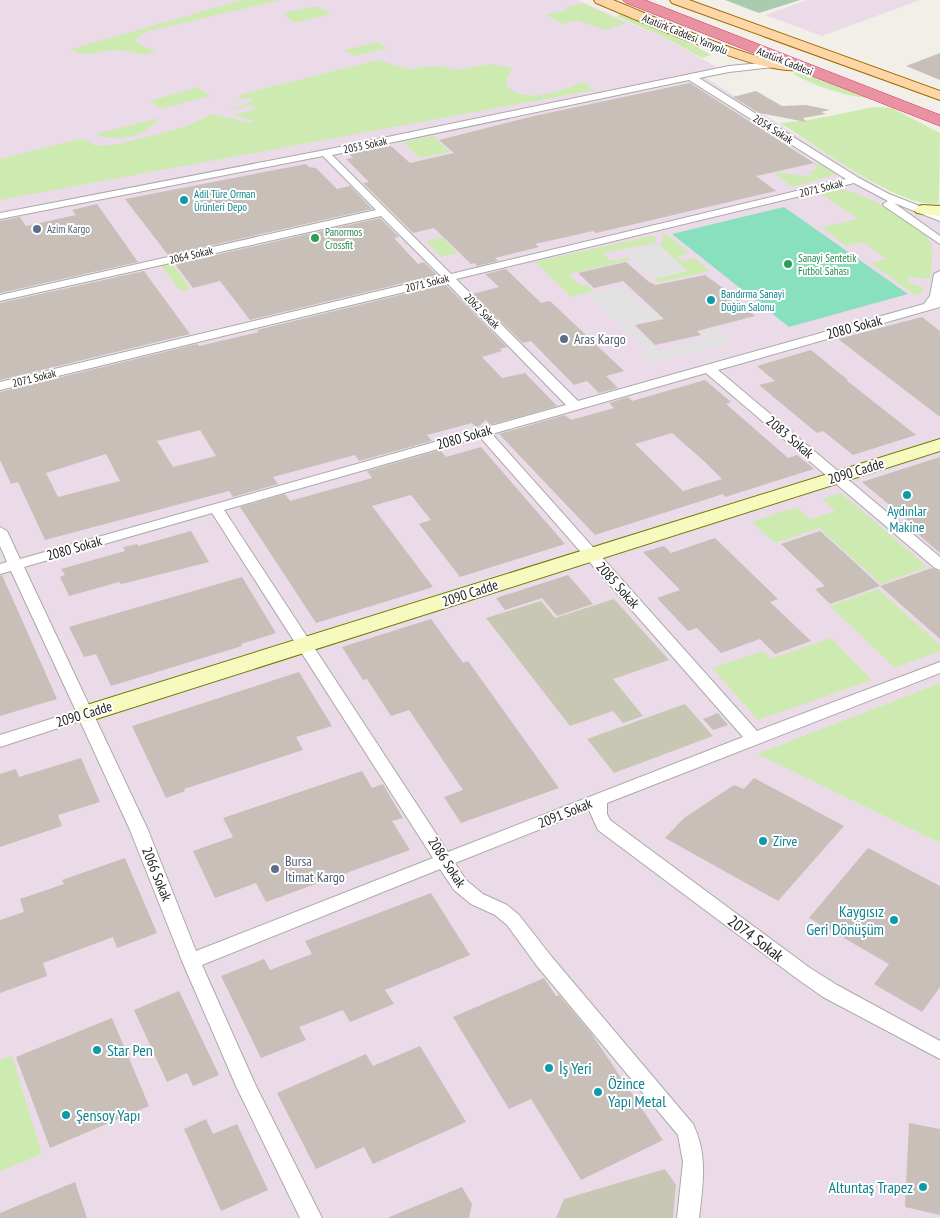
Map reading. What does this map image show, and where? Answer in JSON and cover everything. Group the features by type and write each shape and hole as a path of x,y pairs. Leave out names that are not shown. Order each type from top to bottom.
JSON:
{"highway":[{"name":"Atatürk Caddesi","path":"631,0 742,50 799,66 940,122"},
{"name":"Atatürk Caddesi","path":"662,0 940,107"}],"main road":[{"name":"Atatürk Caddesi Yanyolu","path":"600,0 742,50 771,65 799,66"},
{"name":"Atatürk Caddesi","path":"677,0 940,96"}],"street":[{"path":"729,70 742,50"},
{"name":"2053 Sokak","path":"0,216 324,153 729,70 771,65"},
{"name":"2054 Sokak","path":"692,78 854,180 940,240"},
{"path":"913,111 940,127"},
{"name":"2062 Sokak","path":"324,153 575,406"},
{"name":"2054 Sokak","path":"854,180 885,196 940,218"},
{"name":"2071 Sokak","path":"0,386 854,180"},
{"path":"922,210 940,211"},
{"name":"2064 Sokak","path":"0,298 383,212"},
{"name":"2080 Sokak","path":"8,567 934,305 940,274"},
{"name":"2083 Sokak","path":"708,368 940,565"},
{"name":"2085 Sokak","path":"483,432 754,738"},
{"name":"2090 Cadde","path":"0,741 940,445"},
{"name":"2086 Sokak","path":"216,508 446,860 460,886 486,904 501,910 513,920 544,961 686,1130 694,1150 695,1163 688,1218"},
{"name":"2066 Sokak","path":"0,531 8,567 85,714 139,830 191,961 246,1086 311,1218"},
{"name":"2091 Sokak","path":"191,961 754,738 940,667"},
{"name":"2074 Sokak","path":"598,800 598,814 604,825 803,973 830,991 940,1051"}],"shaded area":[{"path":"0,0 578,0 662,37 717,67 698,73 882,189 910,202 927,205 940,204 940,683 758,754 940,843 940,1218 0,1218"},
{"path":"807,0 920,0 822,36 765,15"},
{"path":"659,245 688,271 654,279 625,252"},
{"path":"622,287 647,310 681,302 709,328 714,327 732,343 649,364 641,356 648,353 588,294","holes":["680,314 707,339 658,351 632,325"]},
{"path":"614,599 669,660 613,679 643,716 623,723 613,711 570,726 486,618 541,601 555,618"},
{"path":"685,704 713,736 614,773 587,739"},
{"path":"665,1169 676,1185 673,1218 556,1218 564,1199"}],"green space":[{"path":"242,0 281,0 145,32 135,41 156,51 151,53 142,54 111,50 94,54 82,54 71,49"},
{"path":"725,0 800,0 759,13"},
{"path":"582,3 626,23 606,30 576,20 563,24 546,15 568,10 564,8"},
{"path":"318,7 331,14 295,23 284,15 291,11"},
{"path":"621,14 681,38 711,55 702,58 663,37 616,16"},
{"path":"377,42 388,48 355,56 344,50"},
{"path":"378,60 411,70 421,67 438,66 458,70 490,64 512,68 505,84 513,91 522,95 543,95 583,82 594,90 0,200 0,159 79,139 87,140 95,146 119,144 185,127 212,114 251,123 254,120 233,115 256,109 252,105 229,110 253,101 251,99 237,99 242,94"},
{"path":"797,71 802,71 873,99 821,87 794,74"},
{"path":"198,87 210,96 161,109 150,101"},
{"path":"874,107 892,108 940,133 939,203 923,203 882,187 780,123 809,120"},
{"path":"160,118 146,130 130,137 112,138 95,134"},
{"path":"433,136 450,152 420,158 403,142"},
{"path":"823,163 837,174 792,187 775,174 812,175 808,172 819,169 813,164"},
{"path":"839,189 861,195 890,209 926,236 932,248 930,279 908,277 909,283 924,288 921,293 915,295 871,263 886,259 863,242 846,246 822,227 858,219 820,193"},
{"name":"Sanayi Sentetik Futbol Sahası","path":"784,207 908,294 789,327 672,234"},
{"path":"667,234 689,253 677,256 682,261 695,258 709,271 658,283 654,279 688,271 659,245 663,240 663,235"},
{"path":"655,235 656,243 603,253 611,261 627,257 630,260 569,274 581,286 587,285 594,291 571,297 535,262"},
{"path":"442,237 457,253 441,257 426,241"},
{"path":"172,263 190,289 180,291 161,265"},
{"path":"841,493 927,567 881,584 819,528 775,543 752,522 796,507 810,519 835,511 822,499"},
{"path":"878,589 940,645 940,651 895,668 830,606"},
{"path":"831,638 872,680 758,720 712,668 763,651 771,659"},
{"path":"940,683 940,843 757,754"},
{"path":"12,1056 42,1154 0,1171 0,1060"}],"building":[{"path":"940,53 940,80 906,66"},
{"path":"690,83 814,163 756,176 776,191 596,233 593,231 535,244 539,247 495,258 498,261 477,266 475,263 471,264 434,228 413,233 363,183 369,182 346,159 353,158 349,154 391,146 410,163 454,153 439,140 534,116"},
{"path":"756,91 782,106 806,105 830,110 821,112 826,114 803,118 806,122 759,113 733,97"},
{"path":"306,164 309,167 316,168 337,189 350,186 372,209 168,255 125,199"},
{"path":"97,204 138,262 0,293 0,221 20,217 26,226 76,215 72,210"},
{"path":"380,218 399,237 394,238 418,264 424,262 437,275 250,320 220,281 193,288 175,264"},
{"path":"626,262 649,282 656,285 705,275 734,296 755,316 697,331 701,335 655,345 635,325 664,319 623,281 594,288 578,273"},
{"path":"506,269 541,303 550,301 624,371 606,376 618,388 599,393 587,381 574,385 531,341 523,343 473,294 499,287 485,274"},
{"path":"144,271 190,334 0,380 0,303"},
{"path":"445,284 507,347 500,349 502,351 482,357 502,378 525,373 557,406 490,425 486,420 477,428 472,423 427,435 432,441 359,461 355,455 273,477 278,484 233,497 229,491 45,540 18,482 11,484 0,460 0,392 197,344 199,346 259,332 257,330","holes":["200,430 216,456 173,467 157,441","106,454 120,481 58,497 46,473"]},
{"path":"922,317 940,331 940,417 838,339"},
{"path":"811,350 916,435 853,455 823,431 817,433 759,385 775,381 757,366"},
{"path":"705,380 731,402 726,404 788,458 797,455 814,469 725,497 723,494 595,535 499,434 565,415 571,420 614,408 609,403 628,397 632,401","holes":["672,433 722,479 683,491 635,444"]},
{"path":"481,447 565,544 460,577 419,524 431,520 411,495 372,506 433,587 316,623 240,507 285,494 290,501 372,478 367,471 440,450 446,457"},
{"name":"Aydınlar Makine","path":"940,457 940,553 919,535 923,533 862,482"},
{"path":"191,531 209,562 121,584 119,582 69,596 60,577 65,575 61,569 125,551 123,547 137,544 138,546"},
{"path":"820,531 880,586 830,604 815,589 825,586 781,544"},
{"path":"715,538 778,599 770,602 811,641 775,654 760,639 721,653 697,628 688,631 657,598 680,590 643,552 664,546 671,553"},
{"path":"932,568 940,572 940,639 880,586"},
{"path":"2,575 57,699 0,716 0,576"},
{"path":"568,575 593,604 557,616 542,598 505,610 496,598"},
{"path":"242,577 276,633 241,644 242,646 111,686 96,654 84,657 69,627"},
{"path":"431,619 463,663 468,661 559,788 461,823 444,797 463,790 409,710 391,716 367,679 363,680 342,647"},
{"path":"299,672 332,726 296,737 303,750 184,789 185,791 166,798 132,726"},
{"path":"718,713 728,725 713,730 703,719"},
{"path":"81,758 100,802 58,815 62,826 0,847 0,774 16,769 19,777"},
{"path":"362,771 372,788 383,784 403,818 392,821 410,850 266,902 256,883 215,898 193,851 233,837 223,818"},
{"name":"Zirve","path":"754,778 844,826 778,901 665,838 684,818 734,785 744,789"},
{"path":"868,848 940,886 940,987 922,1012 874,984 889,964 809,918"},
{"path":"125,858 157,933 117,948 113,937 43,963 47,976 0,993 0,920 24,912 20,899 64,884 62,880"},
{"path":"431,893 470,955 385,990 394,1004 350,1022 343,1010 299,1027 306,1040 261,1058 221,976 264,959 270,970 312,954 305,941"},
{"path":"544,978 556,996 559,995 591,1033 663,1140 581,1180 531,1099 509,1109 453,1017"},
{"path":"179,991 219,1075 193,1086 187,1073 167,1082 134,1010"},
{"path":"112,1018 149,1106 50,1148 16,1057"},
{"path":"420,1046 466,1122 373,1164 364,1147 316,1169 277,1093 366,1054 373,1066"},
{"path":"206,1119 213,1134 237,1124 268,1190 221,1211 184,1129"},
{"name":"Altuntaş Trapez","path":"909,1123 940,1129 940,1215 905,1207"},
{"path":"75,1182 87,1218 0,1218 0,1213"},
{"path":"462,1187 472,1204 469,1218 387,1218"}],"place":[{"name":"Adil Türe Orman Ürünleri Depo","path":"184,200"},
{"name":"Azim Kargo","path":"37,229"},
{"name":"Panormos Crossfit","path":"315,238"},
{"name":"Sanayi Sentetik Futbol Sahası","path":"788,264"},
{"name":"Bandırma Sanayi Düğün Salonu","path":"711,300"},
{"name":"Aras Kargo","path":"564,339"},
{"name":"Aydınlar Makine","path":"907,495"},
{"name":"Zirve","path":"763,841"},
{"name":"Bursa İtimat Kargo","path":"275,869"},
{"name":"Kaygısız Geri Dönüşüm","path":"894,920"},
{"name":"Star Pen","path":"97,1050"},
{"name":"İş Yeri","path":"549,1068"},
{"name":"Özince Yapı Metal","path":"598,1092"},
{"name":"Şensoy Yapı","path":"66,1115"},
{"name":"Altuntaş Trapez","path":"923,1187"}]}
